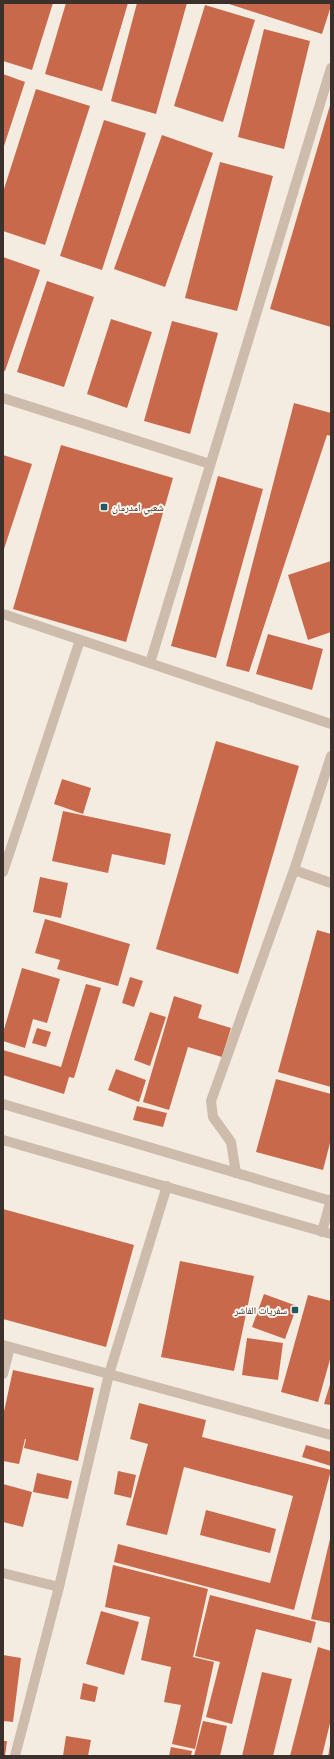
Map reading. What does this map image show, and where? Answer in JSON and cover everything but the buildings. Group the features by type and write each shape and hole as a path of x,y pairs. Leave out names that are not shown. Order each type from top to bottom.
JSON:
{"street":[{"path":"150,663 331,68"},
{"path":"3,398 210,464"},
{"path":"3,614 331,724"},
{"path":"3,872 80,640"},
{"path":"236,1173 231,1142 213,1117 211,1101 294,870 331,756"},
{"path":"294,870 331,883"},
{"path":"3,1104 331,1201 326,1233 3,1140"},
{"path":"15,1756 59,1587 109,1374 167,1186"},
{"path":"3,1374 7,1346 331,1435"},
{"path":"3,1572 59,1587"}],"place":[{"name":"شعبي امدرمان","path":"104,507"},
{"name":"سفريات الفاشر","path":"295,1310"}]}
